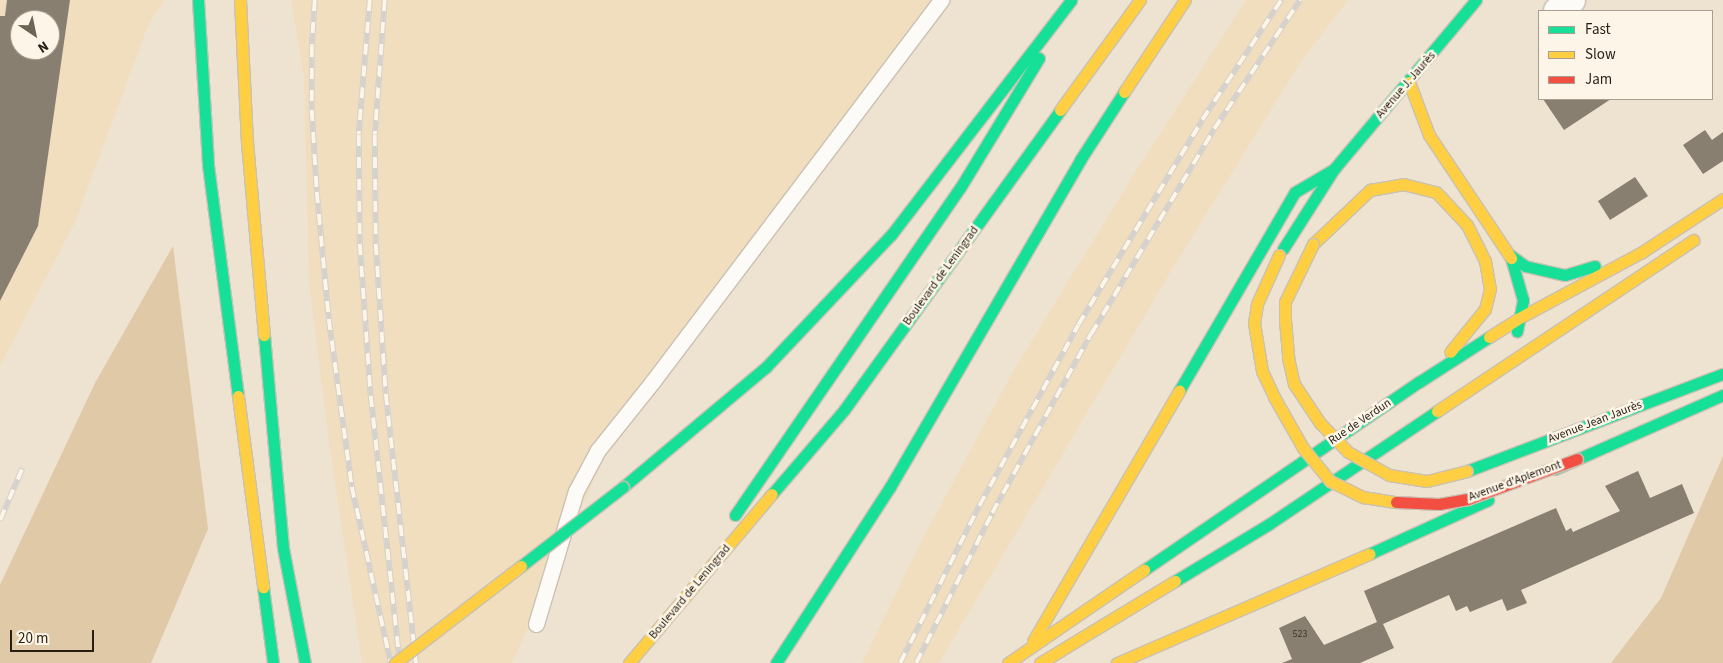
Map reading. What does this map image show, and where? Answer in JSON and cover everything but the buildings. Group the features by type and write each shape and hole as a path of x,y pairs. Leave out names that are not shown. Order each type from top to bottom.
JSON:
{"main road":[{"path":"198,0 208,164 273,663"},
{"path":"240,0 247,142 283,548 305,663"},
{"path":"395,663 622,487 766,367 891,235 1072,0"},
{"name":"Boulevard de Leningrad","path":"727,527 960,188 1072,0"},
{"name":"Boulevard de Leningrad","path":"647,642 844,410 1140,0"},
{"path":"776,663 890,487 1080,160 1185,0"},
{"name":"Avenue J. Jaurès","path":"1334,169 1476,0"},
{"path":"1409,82 1429,135 1510,255 1521,287 1523,300 1516,337 1510,348 1483,382"},
{"path":"1324,206 1334,169"},
{"path":"1030,646 1296,192 1334,169"},
{"name":"Avenue d'Aplemont","path":"1334,169 1279,255 1258,304 1254,323 1262,371 1274,396 1303,448 1330,481 1363,497 1405,504 1438,504 1468,499 1577,459"},
{"path":"1313,244 1370,190 1403,184 1436,192 1467,225 1485,261 1490,289 1484,309 1457,345 1419,382"},
{"name":"Rue de Verdun","path":"1008,663 1030,646 1419,382 1519,318 1642,252 1723,199"},
{"path":"1313,244 1318,225"},
{"path":"1040,663 1261,528 1700,236"},
{"name":"Avenue d'Aplemont","path":"1313,244 1285,302 1288,358 1294,384 1315,415 1348,452 1389,475 1427,481 1467,471"},
{"path":"1510,255 1525,266 1565,275 1642,252"},
{"name":"Avenue Jean Jaurès","path":"1467,471 1723,374"},
{"name":"Avenue Jean Jaurès","path":"1577,459 1723,395"},
{"path":"1117,663 1360,558 1577,459"},
{"name":"Boulevard de Leningrad","path":"647,642 715,543"},
{"path":"628,663 647,642"}],"street":[{"path":"1559,10 1570,0"}],"lane":[{"path":"536,624 576,491 598,450 653,382 941,0"}],"shaded area":[{"path":"0,0 165,0 149,23 75,222 0,366"},
{"path":"291,0 943,0 607,451 512,663 362,663 330,449 309,282 304,78"},
{"path":"1246,0 1348,0 1298,66 1171,271 939,663 862,663 923,538 1015,368 1133,176"},
{"path":"173,246 208,529 151,663 0,663 0,585 95,383"},
{"path":"1723,456 1723,663 1611,663 1661,598"}],"railway":[{"path":"315,0 312,46 312,110 317,192 329,319 352,487 391,663"},
{"path":"370,0 359,135 360,244 371,396 400,663"},
{"path":"385,0 375,135 376,244 386,394 416,663"},
{"path":"900,663 979,506 1078,325 1202,120 1281,0"},
{"path":"916,663 992,513 1091,334 1214,129 1300,0"},
{"path":"0,520 22,469"}],"traffic: fast":[{"path":"198,0 208,165 238,396"},
{"path":"623,487 766,367 891,235 1071,0"},
{"path":"1283,249 1334,169 1476,0"},
{"path":"735,515 960,188 1039,58"},
{"path":"776,663 890,487 1080,160 1124,92"},
{"path":"772,494 844,410 1060,110"},
{"path":"1179,391 1295,192 1334,169"},
{"path":"1510,255 1525,266 1565,275 1595,266"},
{"path":"1511,258 1523,300 1517,331"},
{"path":"264,335 283,548 305,663"},
{"path":"1144,570 1419,382 1489,337"},
{"path":"1467,471 1723,374"},
{"path":"1555,469 1723,395"},
{"path":"1175,581 1269,524 1437,411"},
{"path":"521,566 623,487"},
{"path":"1369,554 1488,500"},
{"path":"263,587 273,663"}],"traffic: slow":[{"path":"240,0 247,142 264,335"},
{"path":"1060,110 1140,0"},
{"path":"1124,92 1185,0"},
{"path":"1409,82 1429,135 1511,258"},
{"path":"1313,244 1370,190 1403,184 1436,192 1467,225 1485,261 1490,289 1485,309 1450,352"},
{"path":"1489,337 1519,318 1642,252 1723,199"},
{"path":"1437,411 1693,240"},
{"path":"1313,244 1285,302 1285,320 1288,358 1294,384 1320,423 1348,452 1389,475 1427,481 1467,471"},
{"path":"1279,255 1257,304 1254,323 1262,371 1274,397 1303,448 1330,481 1363,497 1396,502"},
{"path":"1033,641 1179,391"},
{"path":"238,396 263,587"},
{"path":"629,663 772,494"},
{"path":"1117,663 1369,554"},
{"path":"395,663 521,566"},
{"path":"1008,663 1144,570"},
{"path":"1040,663 1175,581"}],"traffic: jam":[{"path":"1396,502 1439,504 1468,499 1577,459"}]}
